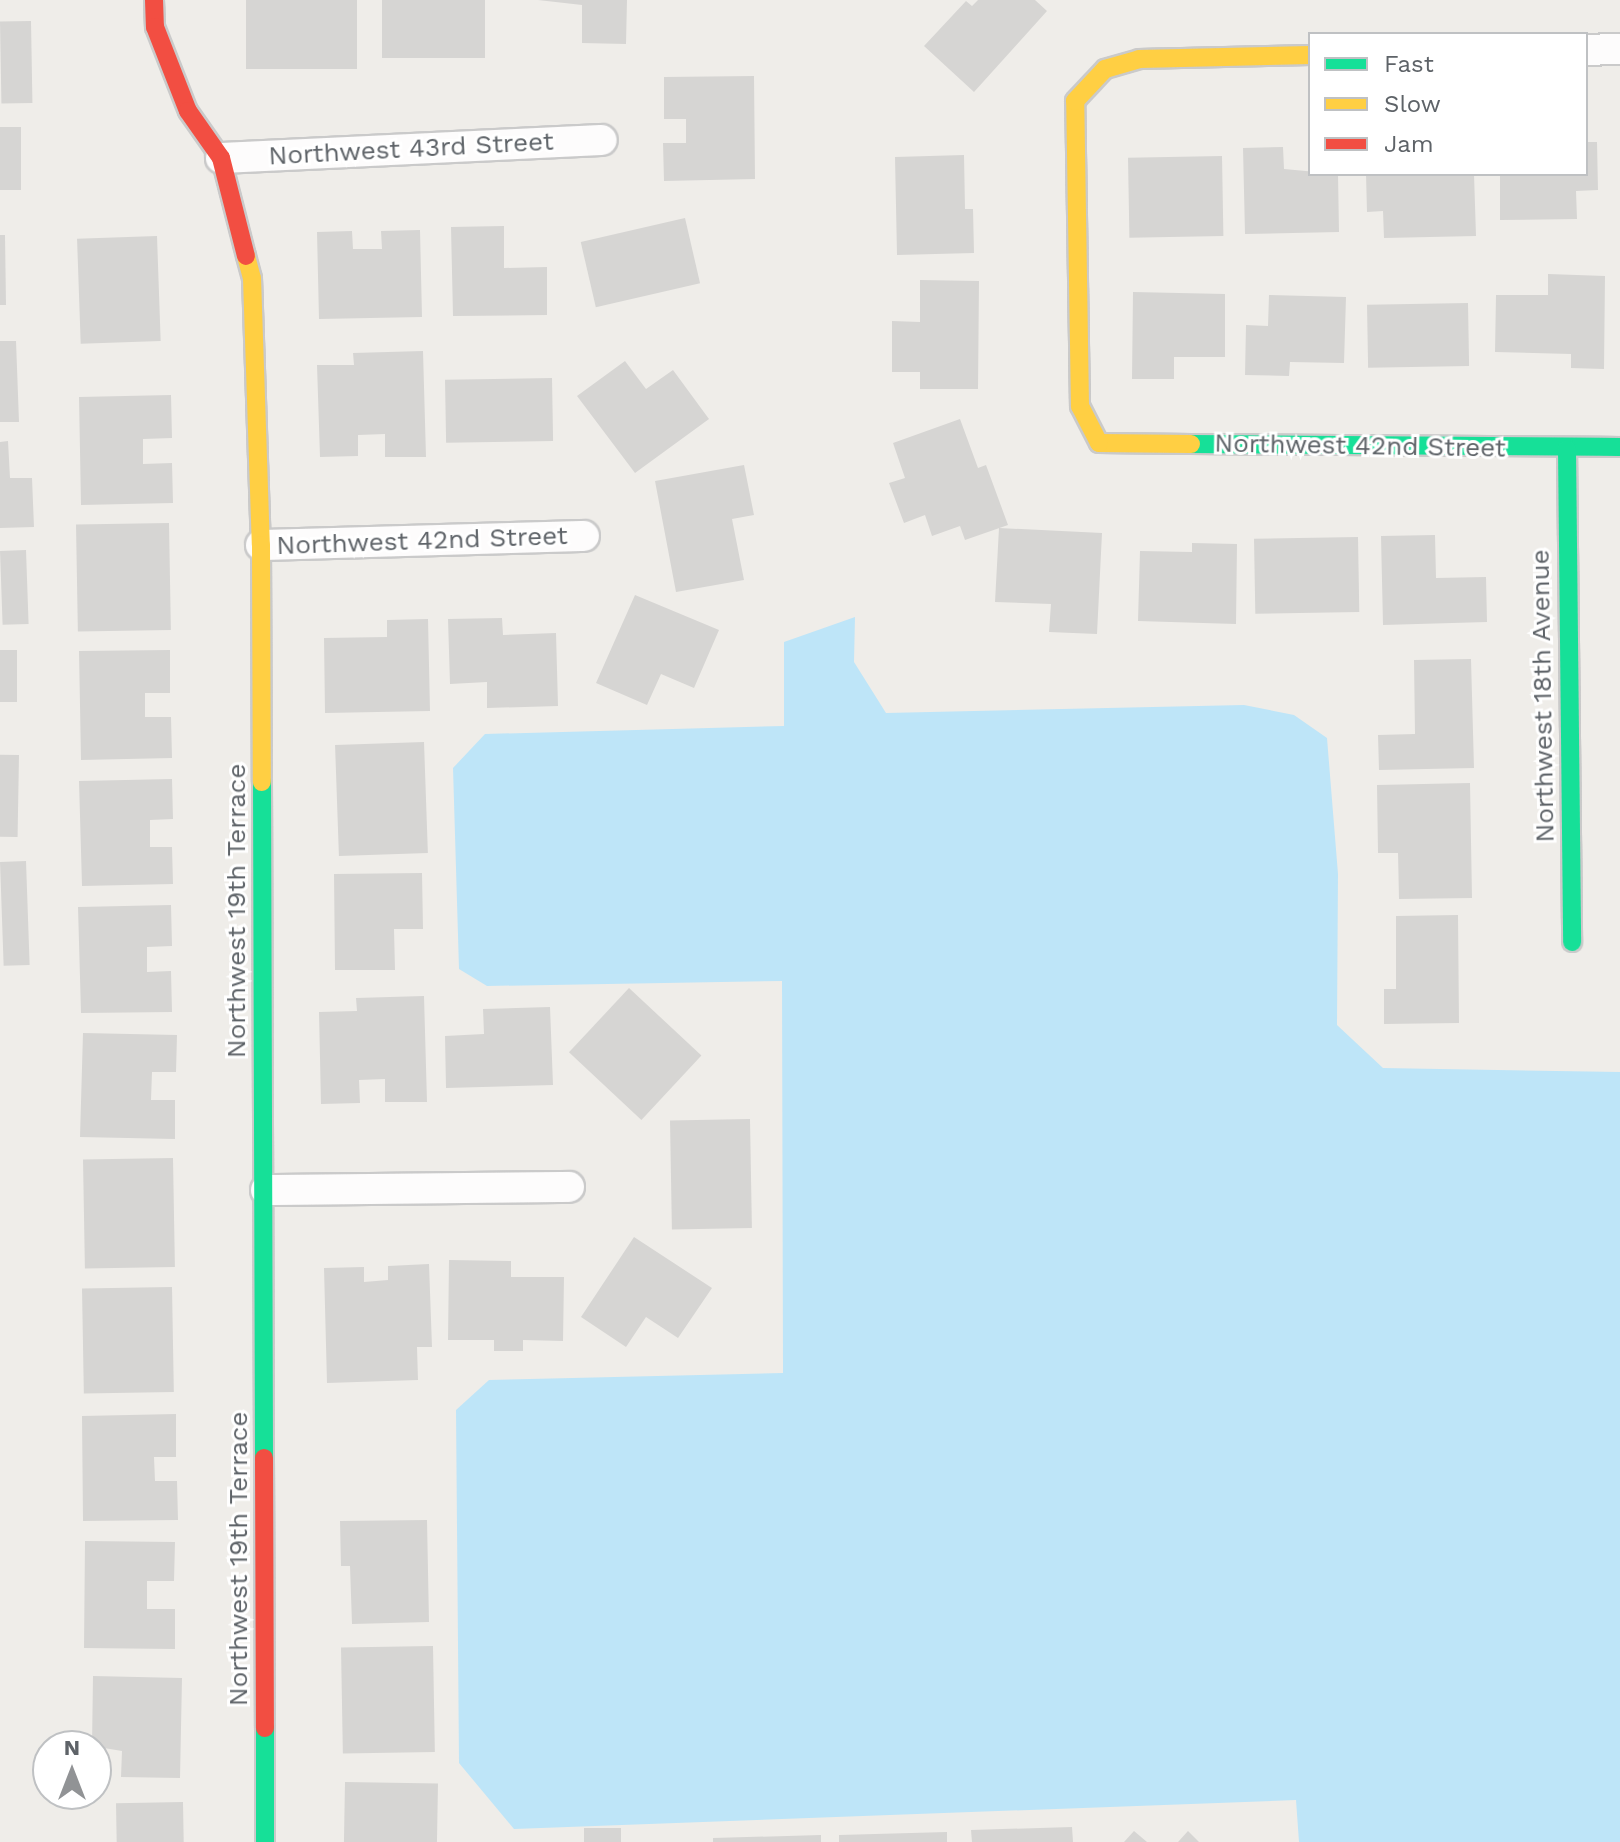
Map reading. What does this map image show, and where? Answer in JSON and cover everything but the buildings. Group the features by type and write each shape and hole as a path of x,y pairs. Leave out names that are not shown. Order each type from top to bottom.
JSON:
{"street":[{"name":"Northwest 19th Terrace","path":"154,0 155,27 188,111 221,158 252,278 261,545 266,1190 265,1842"},
{"path":"1588,50 1620,49"},
{"name":"Northwest 42nd Street","path":"1308,55 1139,59 1105,69 1075,101 1080,406 1099,443 1567,449 1620,447"},
{"name":"Northwest 43rd Street","path":"221,158 602,140"},
{"name":"Northwest 18th Avenue","path":"1567,449 1572,942"},
{"name":"Northwest 42nd Street","path":"261,545 584,536"},
{"path":"266,1190 569,1187"}],"water":[{"path":"855,617 854,662 886,713 1244,705 1294,715 1327,738 1338,874 1337,1025 1383,1068 1620,1072 1620,1842 1299,1842 1296,1800 514,1829 459,1763 456,1410 489,1380 783,1373 782,981 487,986 459,969 453,768 485,734 784,726 784,642"}],"traffic: fast":[{"path":"1191,444 1620,447"},
{"path":"1567,449 1572,942"},
{"path":"262,782 264,1458"},
{"path":"265,1728 265,1842"}],"traffic: slow":[{"path":"1191,444 1099,443 1080,406 1075,101 1105,69 1139,59 1308,55"},
{"path":"246,256 252,278 261,545 262,782"}],"traffic: jam":[{"path":"154,0 155,27 188,111 221,158 246,256"},
{"path":"264,1458 265,1728"}]}
